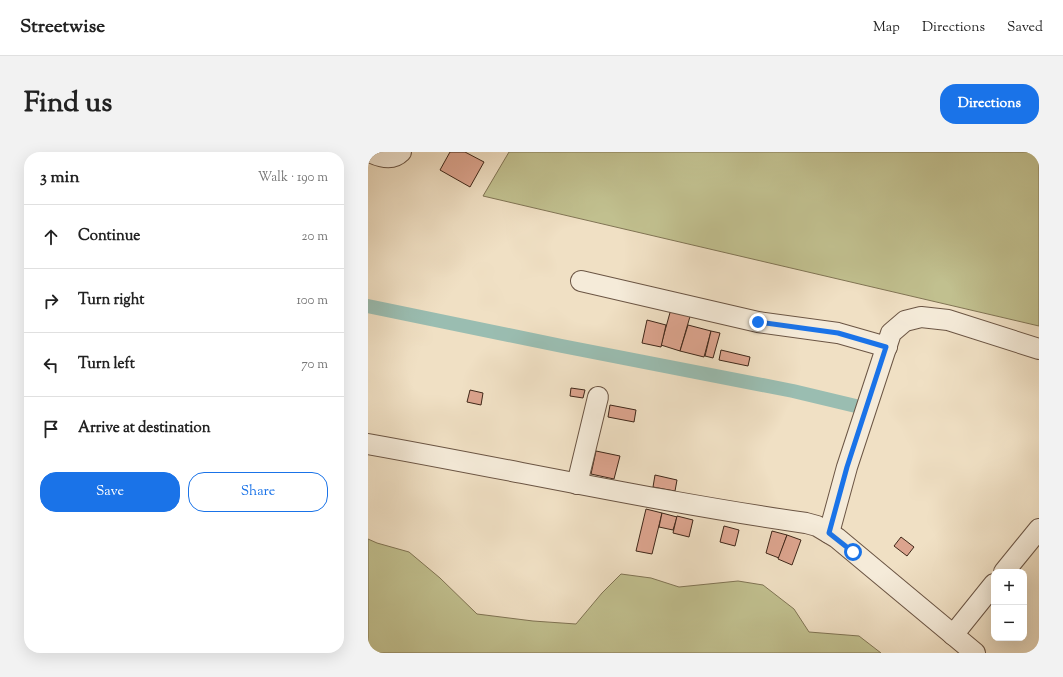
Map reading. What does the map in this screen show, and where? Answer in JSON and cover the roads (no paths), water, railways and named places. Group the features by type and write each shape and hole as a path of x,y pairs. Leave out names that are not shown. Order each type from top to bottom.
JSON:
{"street":[{"path":"370,152 386,157 401,152"},
{"path":"581,281 758,322 838,333 886,347"},
{"path":"829,533 847,467 891,333 905,321 921,317 948,320 1039,349"},
{"path":"577,484 598,397"},
{"path":"368,444 502,468 577,484 817,526 829,533 975,653"},
{"path":"1006,569 1039,529"},
{"path":"953,635 991,588"}],"waterway":[{"path":"368,306 793,391 860,407"}]}
